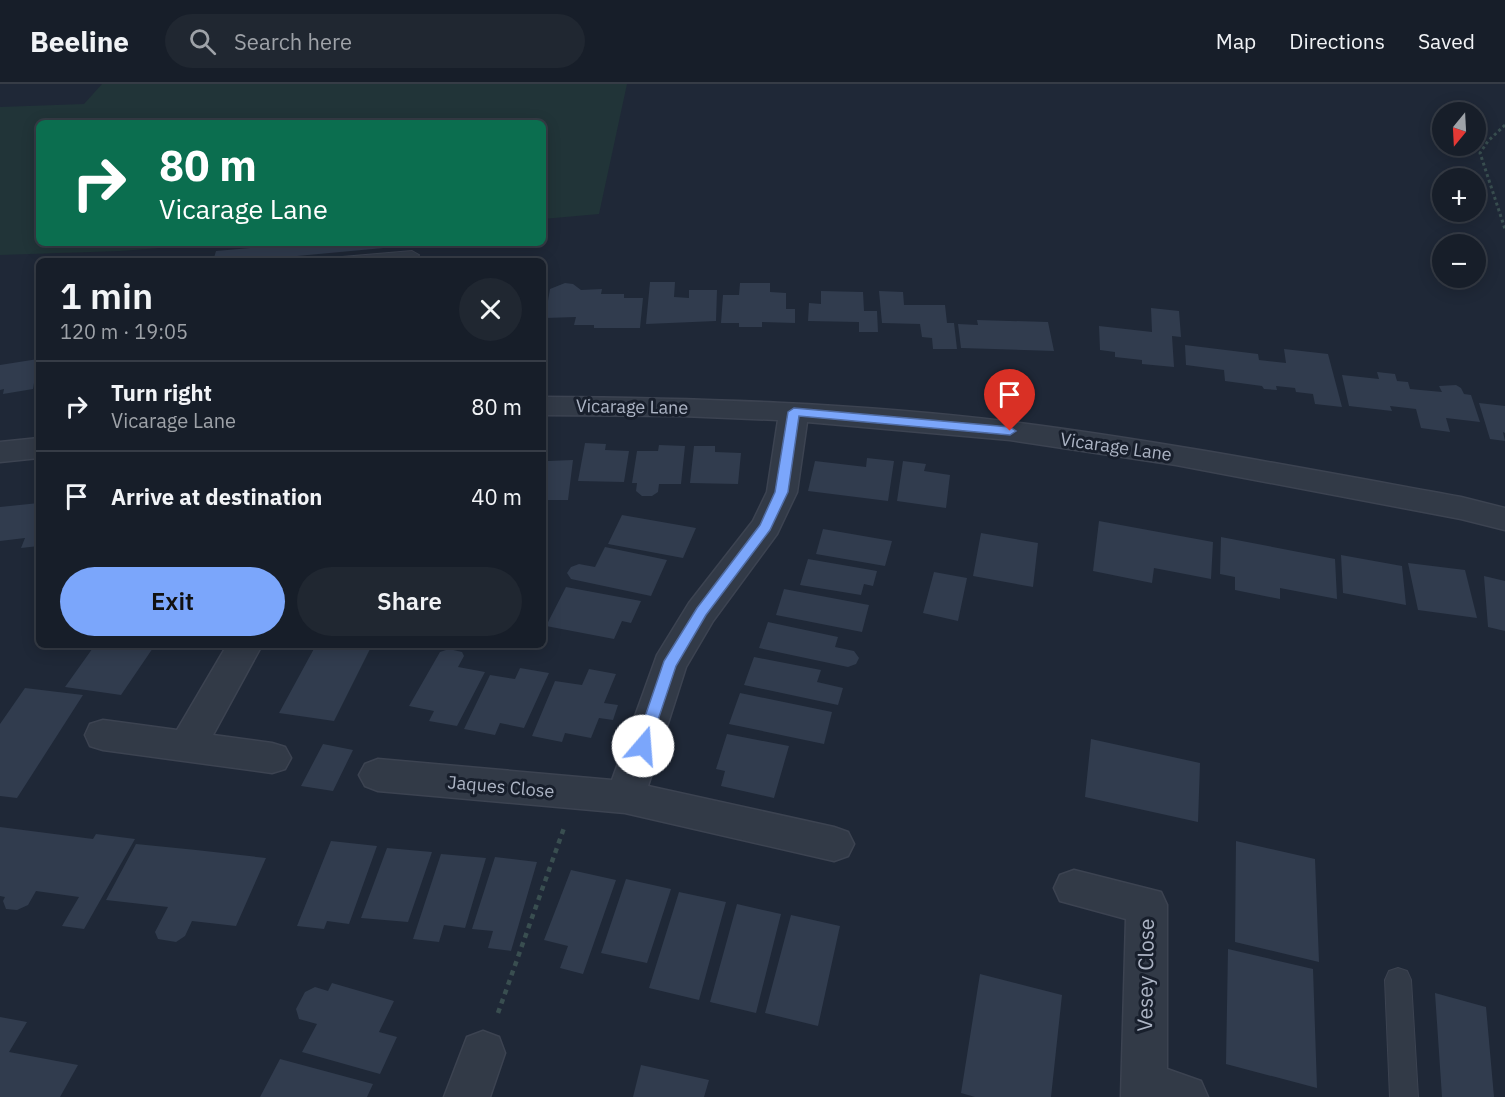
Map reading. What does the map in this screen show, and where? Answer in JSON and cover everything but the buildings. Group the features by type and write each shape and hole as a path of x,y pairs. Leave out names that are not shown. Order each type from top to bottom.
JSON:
{"street":[{"name":"Vicarage Lane","path":"546,406 682,407 794,412 1010,431 1176,455 1461,508 1505,519"},
{"path":"625,797 669,665 702,612 766,526 782,492 794,412"},
{"path":"0,452 36,448"},
{"path":"188,745 243,648"},
{"path":"103,735 272,758"},
{"name":"Jaques Close","path":"378,776 625,797 834,844"},
{"name":"Vesey Close","path":"1074,888 1147,905 1158,1093"},
{"path":"467,1097 483,1053"}],"lane":[{"path":"377,258 412,255"},
{"path":"1398,980 1404,1097"}],"path":[{"path":"1505,125 1488,141 1480,153 1505,229"},
{"path":"483,1053 576,794"}],"green space":[{"path":"102,84 627,84 599,214 546,219 546,120 36,120 36,246 185,246 121,251 0,255 0,107 84,104"}],"route":[{"path":"643,746 669,665 702,612 766,526 782,492 794,412 1010,431"}]}
